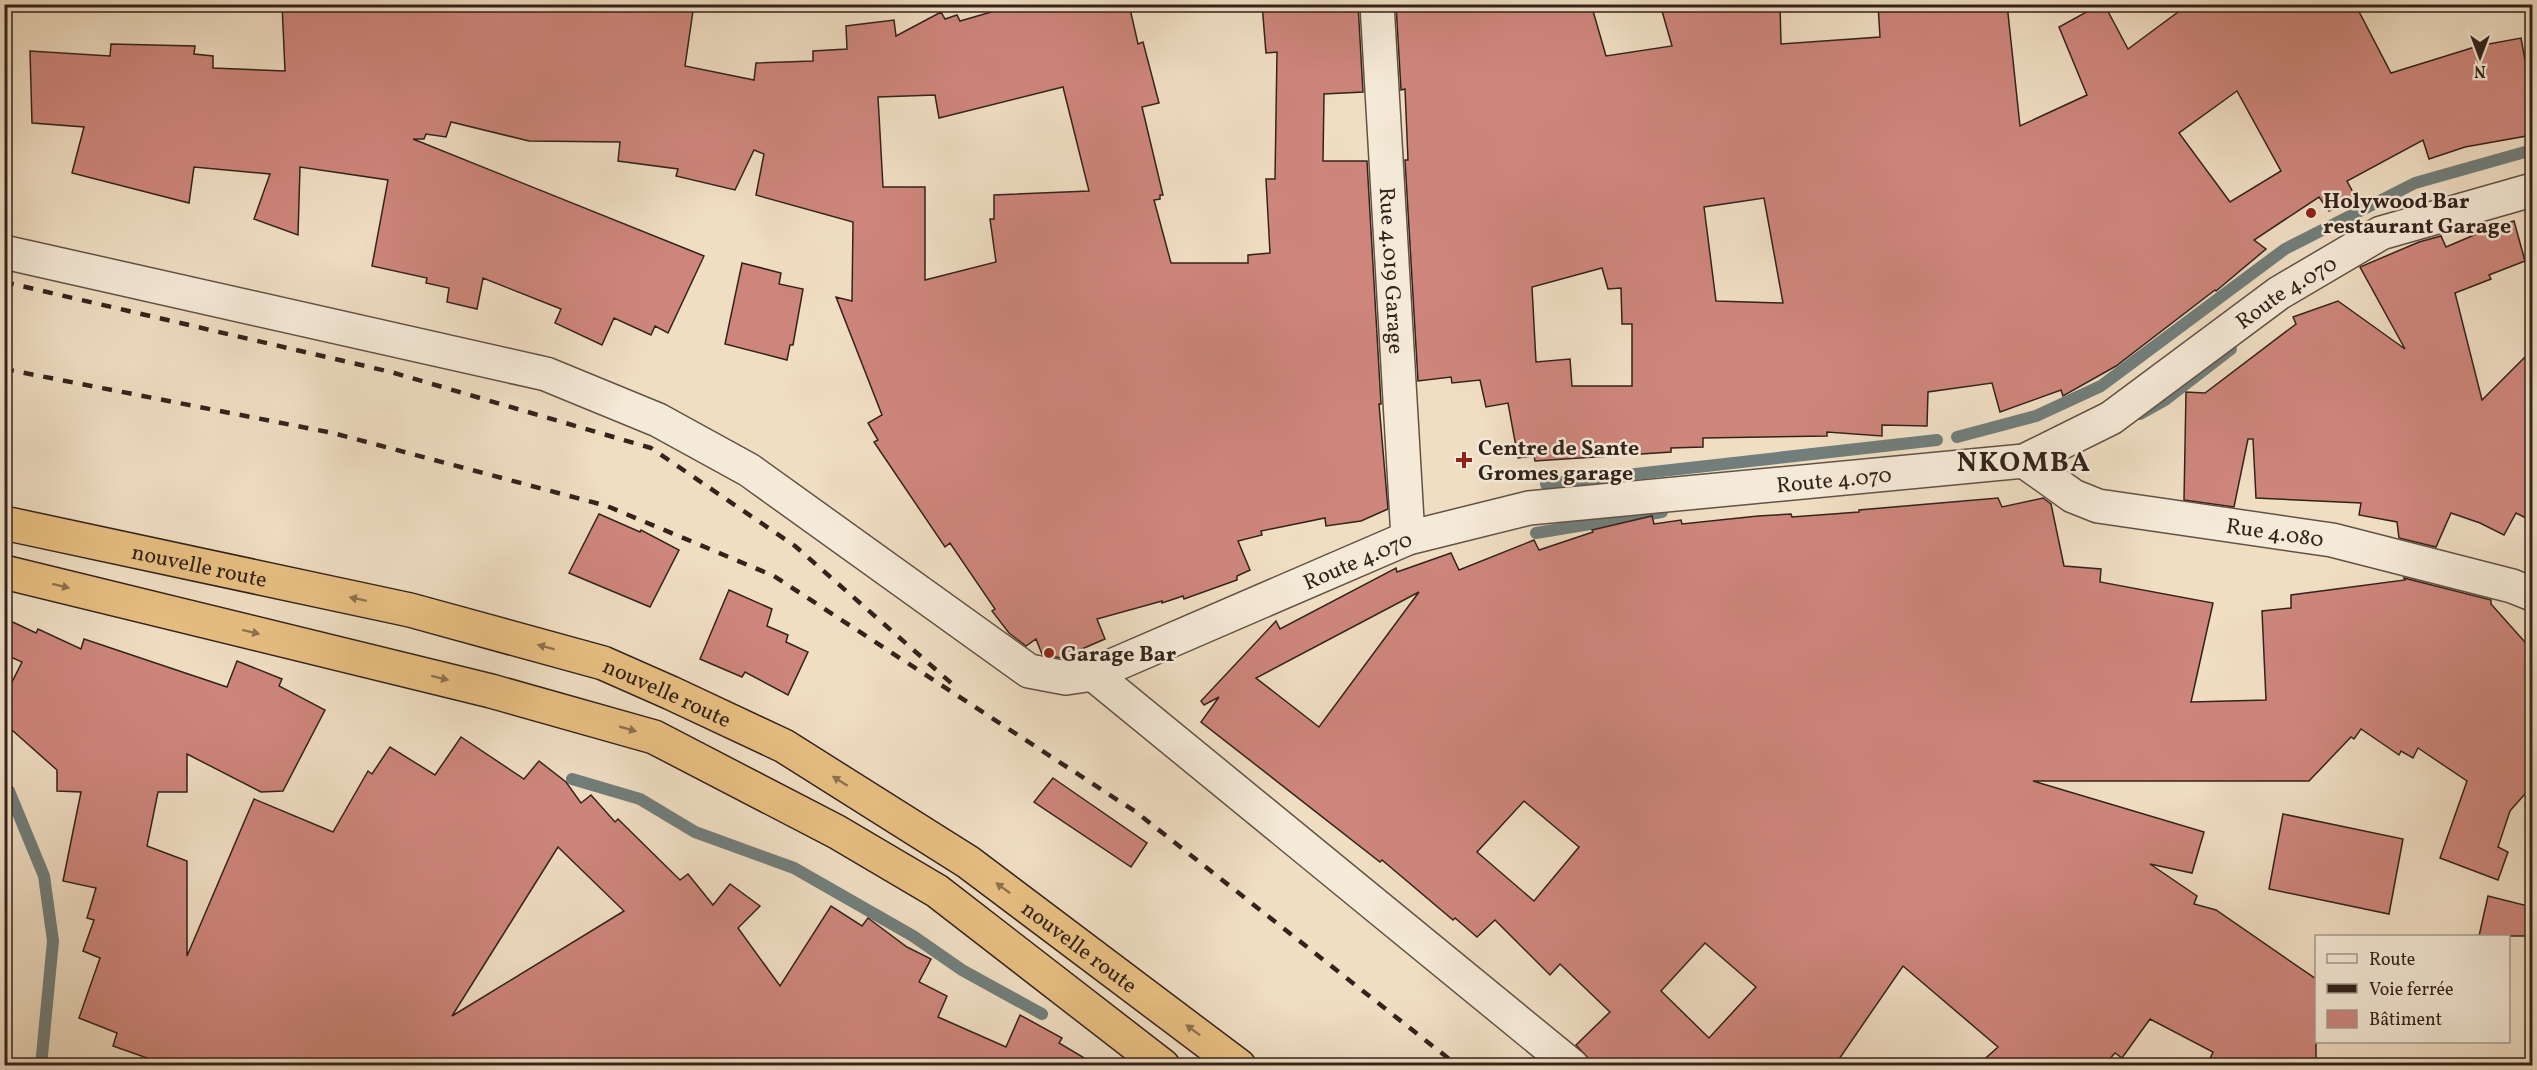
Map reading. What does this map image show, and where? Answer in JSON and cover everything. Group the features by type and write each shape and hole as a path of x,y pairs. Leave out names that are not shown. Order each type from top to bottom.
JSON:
{"highway":[{"name":"nouvelle route","path":"4,523 410,610 603,663 784,746 888,811 968,862 1239,1065"},
{"name":"nouvelle route","path":"4,572 491,691 654,737 837,832 937,891 1163,1065"}],"street":[{"name":"Rue 4.019 Garage","path":"1377,4 1408,538"},
{"name":"Route 4.070","path":"4,252 546,374 658,420 749,470 1029,671 1066,678 1094,674 1408,538 1529,508 2024,461 2111,418 2279,293 2381,233 2532,189"},
{"name":"Rue 4.080","path":"2024,461 2073,496 2098,506 2331,540 2512,586 2532,594"},
{"path":"1094,674 1572,1065"}],"building":[{"path":"282,4 694,4 685,66 754,80 756,63 813,61 813,51 847,49 846,26 894,20 896,36 941,12 945,19 957,15 960,21 1019,4 1129,4 1138,44 1143,42 1159,103 1142,107 1163,195 1160,195 1160,199 1154,200 1171,263 1248,263 1248,255 1270,253 1266,179 1275,179 1277,52 1266,53 1262,4 1358,4 1363,92 1324,94 1323,161 1367,161 1381,404 1379,404 1388,509 1361,521 1326,526 1325,518 1261,531 1262,535 1238,541 1250,570 1237,576 1237,580 1184,599 1183,596 1097,619 1105,639 1061,658 1042,654 1036,639 1026,646 1009,633 992,611 995,609 950,543 945,547 874,442 878,440 868,423 882,415 836,297 852,301 853,222 756,195 764,154 754,150 735,190 676,176 678,169 618,161 620,142 529,141 451,122 446,137 426,134 424,139 413,139 704,256 668,333 655,326 651,335 614,318 602,345 555,323 561,309 483,278 477,309 447,302 449,288 426,283 427,278 372,266 388,180 300,167 298,235 254,219 270,174 194,167 189,203 72,173 84,127 32,123 30,51 110,56 111,44 195,46 194,54 213,56 213,68 285,71","holes":["1063,87 1089,191 994,195 994,219 990,219 996,262 925,280 925,187 883,187 878,97 935,95 939,118"]},
{"path":"1591,4 1606,56 1672,46 1660,4 1780,4 1781,44 1880,37 1878,4 2007,4 2020,126 2087,95 2059,27 2101,4 2104,4 2128,49 2189,4 2355,4 2391,73 2478,46 2521,38 2532,98 2532,135 2465,147 2429,159 2423,140 2347,181 2356,198 2329,211 2319,197 2254,240 2266,249 2216,291 2116,366 2063,396 2061,390 2000,412 1992,383 1928,392 1927,426 1882,425 1882,436 1827,432 1827,436 1703,438 1703,447 1671,448 1671,452 1535,461 1534,456 1518,458 1508,403 1486,407 1480,380 1452,383 1451,377 1418,381 1405,160 1408,160 1405,89 1401,90 1396,5","holes":["2237,91 2281,171 2230,202 2179,133","1764,198 1783,303 1716,301 1704,207","1602,268 1608,289 1621,288 1622,324 1632,324 1632,386 1572,386 1570,359 1536,362 1532,287"]},
{"path":"2514,221 2525,261 2489,275 2491,279 2455,293 2482,400 2532,350 2532,521 2516,513 2504,535 2480,523 2451,513 2436,547 2399,538 2397,522 2359,515 2361,503 2256,498 2253,439 2248,439 2234,507 2184,500 2186,392 2205,393 2296,324 2293,317 2338,301 2405,349 2360,267 2419,242 2441,236 2446,247 2493,227"},
{"path":"742,263 781,273 779,284 803,289 793,345 790,345 787,360 725,344"},
{"path":"1998,498 2002,507 2043,498 2051,504 2064,566 2101,569 2100,582 2213,603 2191,702 2266,700 2262,611 2291,608 2291,595 2405,580 2404,578 2491,600 2491,604 2532,650 2532,786 2510,811 2498,847 2508,852 2498,880 2440,858 2467,781 2418,748 2413,758 2401,751 2399,755 2361,729 2354,739 2351,737 2309,781 2033,781 2204,832 2192,873 2150,864 2197,896 2194,904 2216,910 2315,978 2316,1065 2207,1065 2213,1052 2150,1019 2122,1058 2115,1053 2104,1065 1978,1065 1998,1047 1903,966 1835,1065 1590,1065 1589,1059 1576,1045 1610,1012 1560,964 1550,975 1495,920 1477,937 1455,918 1453,920 1382,860 1380,862 1201,722 1219,697 1204,705 1201,701 1276,621 1280,629 1396,568 1397,572 1451,553 1459,570 1534,540 1539,550 1593,532 1592,530 1652,516 1654,524 1681,520 1682,524 1758,516 1791,514 1792,517 1859,512 1859,510","holes":["1419,592 1319,727 1256,678","1524,801 1579,847 1534,901 1477,852","1705,943 1756,987 1709,1038 1661,991"]},
{"path":"599,514 640,532 641,530 679,550 650,607 569,573"},
{"path":"729,590 772,609 767,626 788,635 786,642 808,652 788,695 745,672 742,677 700,659"},
{"path":"4,618 36,633 38,629 81,649 84,639 227,687 237,661 282,679 279,686 325,710 283,791 261,792 187,754 187,792 158,792 147,846 187,861 187,956 254,799 333,832 368,771 372,774 390,747 435,775 461,737 524,779 539,761 566,782 581,803 591,795 615,822 618,819 680,880 688,874 713,905 730,884 760,906 738,928 780,986 831,906 862,926 868,918 907,947 931,959 919,982 947,996 938,1017 1006,1047 1020,1015 1062,1038 1059,1043 1096,1065 167,1065 113,1046 117,1033 79,1018 100,958 83,951 94,920 87,918 96,888 63,881 81,792 57,791 57,770 4,723 4,698 22,662 4,654","holes":["558,847 624,911 452,1016"]},
{"path":"1053,778 1147,843 1131,867 1034,802"},
{"path":"2283,814 2403,839 2389,914 2269,889"},
{"path":"2488,896 2532,907 2532,936 2479,935"}],"waterway":[{"path":"1957,437 2036,416 2101,386 2285,249 2415,183 2532,150"},
{"path":"2140,414 2165,400 2231,349"},
{"path":"1546,484 1937,440"},
{"path":"1536,533 1662,512"},
{"path":"572,779 640,799 695,832 794,868 913,936 962,970 1042,1014"},
{"path":"4,787 9,791 44,876 53,941 41,1066"}],"railway":[{"path":"4,282 391,372 651,448 795,546 958,689"},
{"path":"4,369 333,433 607,506 774,576 1136,812 1458,1066"}],"place":[{"name":"Holywood Bar restaurant Garage","path":"2311,213"},
{"name":"Centre de Sante Gromes garage","path":"1464,460"},
{"name":"Garage Bar","path":"1049,653"}],"district":[{"name":"NKOMBA","path":"2024,461"}]}
